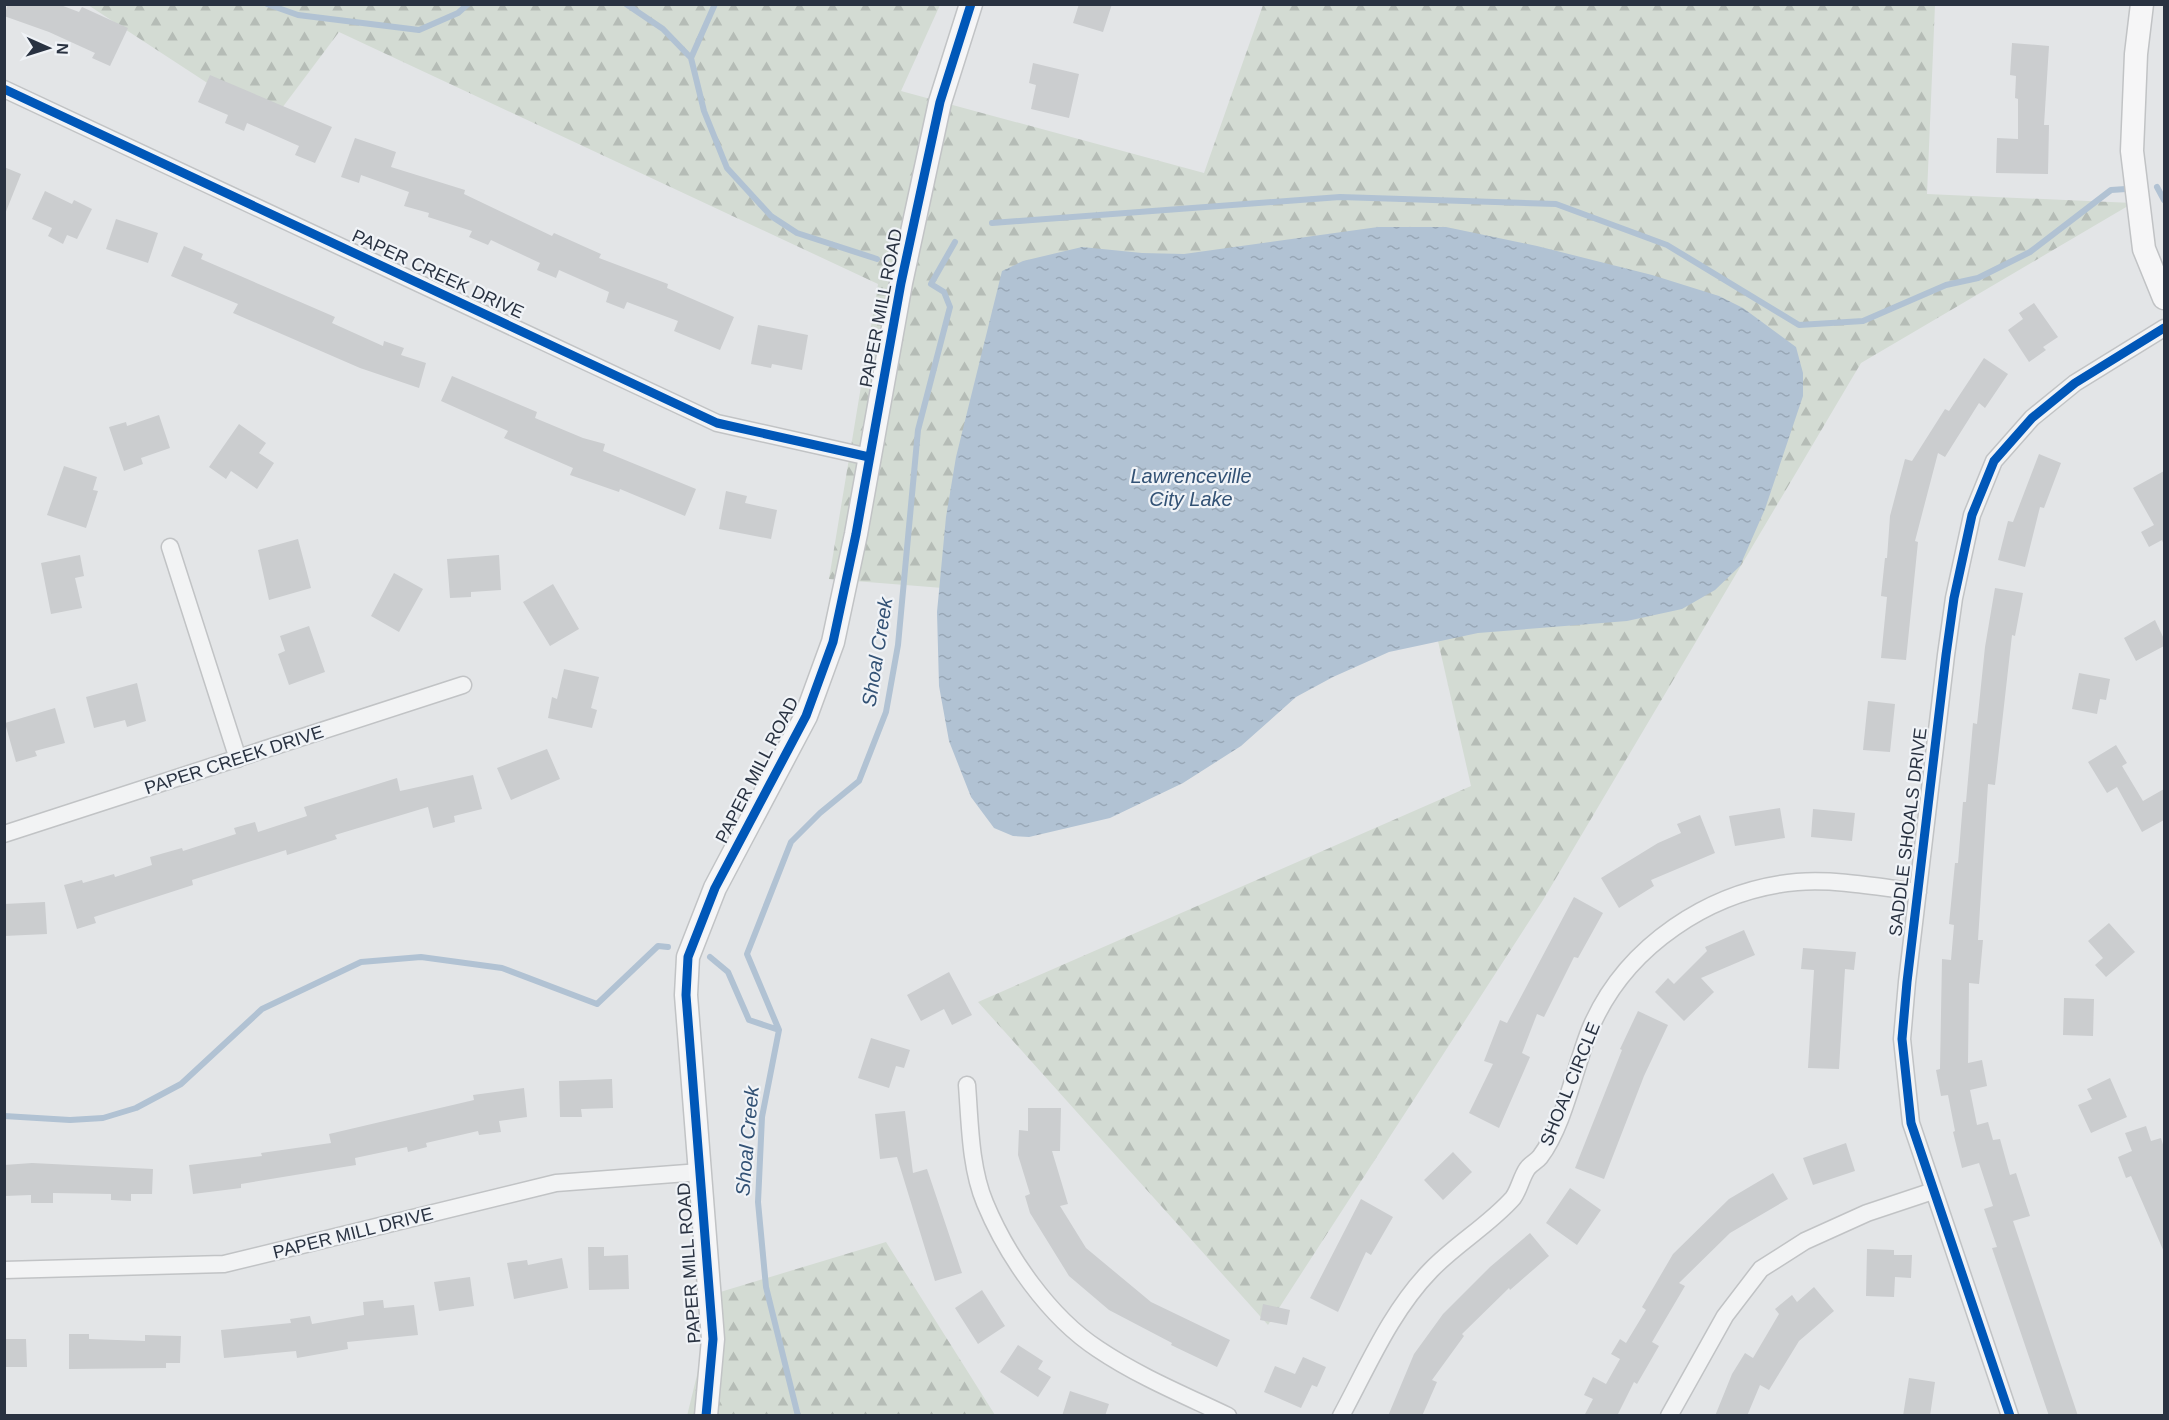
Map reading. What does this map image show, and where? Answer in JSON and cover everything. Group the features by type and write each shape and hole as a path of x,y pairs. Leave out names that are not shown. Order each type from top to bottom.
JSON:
{"street":[{"name":"PAPER MILL ROAD","path":"706,1416 713,1339 686,995 688,957 715,888 806,716 833,642 856,534 901,283 940,102 971,4"},
{"path":"2142,4 2136,54 2132,151 2144,249 2164,298"},
{"name":"PAPER CREEK DRIVE","path":"4,89 717,423 869,457"},
{"name":"SADDLE SHOALS DRIVE","path":"2010,1416 1911,1123 1902,1039 1954,598 1972,515 1994,461 2032,418 2075,382 2164,328"},
{"path":"170,547 237,759"},
{"name":"PAPER CREEK DRIVE","path":"4,834 464,685"},
{"name":"SHOAL CIRCLE","path":"1341,1416 1403,1304 1431,1269 1514,1197 1528,1167 1539,1158 1558,1120 1592,1026 1614,986 1638,957 1672,928 1712,904 1753,891 1796,882 1831,881 1918,892"},
{"path":"967,1085 973,1152 984,1201 1013,1258 1052,1309 1096,1348 1162,1385 1228,1416"},
{"name":"PAPER MILL DRIVE","path":"4,1270 224,1264 556,1183 700,1172"},
{"path":"1669,1416 1725,1316 1761,1269 1816,1236 1867,1213 1933,1191"}],"green space":[{"path":"88,5 940,5 901,91 1204,173 1263,5 1935,5 1927,194 2133,203 1861,363 1543,900 1268,1325 978,1002 1471,786 1392,439 943,588 829,579 878,284 339,32 270,124"},
{"path":"886,1242 995,1415 687,1416 717,1293"}],"water":[{"name":"Lawrenceville City Lake","path":"1378,227 1446,227 1537,246 1652,275 1719,296 1743,308 1796,347 1803,373 1803,396 1765,509 1740,566 1715,590 1682,609 1627,621 1478,633 1389,652 1333,677 1296,697 1241,746 1183,783 1110,818 1029,837 1013,836 994,828 971,797 949,741 939,686 937,612 946,517 956,457 1002,271 1023,261 1082,247 1142,253 1184,254"}],"building":[{"path":"8,4 58,4 79,12 82,7 128,28 110,66 92,58 95,53 49,32 4,16"},
{"path":"1079,4 1112,4 1103,32 1073,23"},
{"path":"2012,43 2049,46 2044,125 2049,125 2048,174 1996,173 1997,138 2018,139 2016,76 2010,75"},
{"path":"1033,63 1079,74 1069,118 1031,109 1036,85 1029,83"},
{"path":"210,75 332,127 315,163 295,155 299,146 247,123 244,131 225,123 228,115 198,102"},
{"path":"355,138 396,152 391,167 465,190 464,194 552,236 554,233 601,254 599,258 668,284 667,288 734,317 720,350 674,331 678,321 627,302 624,309 606,302 609,292 559,270 556,278 537,270 540,263 491,240 488,245 469,237 472,231 428,217 429,213 404,206 409,192 361,175 359,183 341,177"},
{"path":"4,167 21,174 5,214 4,214"},
{"path":"45,191 72,204 74,200 92,209 77,239 67,235 63,244 48,236 52,228 32,219"},
{"path":"116,219 158,233 148,263 106,249"},
{"path":"184,246 203,254 201,259 335,317 332,323 383,346 384,341 404,348 401,355 426,363 419,388 360,368 233,313 238,304 171,276"},
{"path":"2034,303 2058,337 2043,347 2046,350 2029,362 2008,330 2023,319 2019,313"},
{"path":"758,325 808,335 802,370 772,364 771,368 751,364"},
{"path":"1984,358 2008,374 1985,408 1979,403 1945,457 1938,453 1915,541 1918,542 1906,660 1881,658 1887,597 1881,596 1890,516 1905,459 1912,461 1945,409 1949,411"},
{"path":"452,376 537,412 535,418 583,438 605,444 603,451 696,489 685,516 620,489 619,492 570,475 573,468 504,438 508,431 441,401"},
{"path":"159,415 170,448 141,458 143,464 124,471 109,427 126,422 127,426"},
{"path":"239,424 266,443 259,453 274,463 257,489 231,471 226,479 209,467"},
{"path":"2039,454 2061,463 2044,508 2040,507 2025,567 1998,560 2008,521 2013,522"},
{"path":"64,466 97,477 93,490 98,491 86,528 47,515"},
{"path":"2164,471 2164,545 2162,540 2149,547 2141,532 2154,525 2133,488"},
{"path":"726,491 747,496 745,503 777,510 771,539 719,529"},
{"path":"298,539 311,588 269,600 258,550"},
{"path":"80,555 84,576 75,578 82,608 51,614 41,563"},
{"path":"499,555 501,590 471,592 471,597 450,598 447,559"},
{"path":"394,573 423,589 399,632 371,616"},
{"path":"553,584 579,629 550,646 523,602"},
{"path":"1995,588 2023,593 2015,636 2012,635 1995,785 1988,784 1978,940 1983,940 1979,984 1969,983 1968,1063 1982,1060 1987,1086 1970,1090 1977,1125 1988,1122 1993,1140 2000,1139 2010,1175 2016,1173 2030,1216 2013,1221 2078,1416 2049,1416 1992,1248 1997,1247 1984,1209 1993,1206 1979,1163 1962,1168 1953,1132 1955,1131 1948,1095 1941,1096 1936,1070 1940,1069 1942,959 1951,960 1954,925 1949,924 1955,863 1958,863 1973,723 1977,724 1985,647"},
{"path":"2155,620 2164,639 2164,646 2136,661 2124,638"},
{"path":"309,626 325,672 289,685 278,654 285,651 280,636"},
{"path":"564,669 599,677 591,708 597,710 592,728 548,718 552,697 557,699"},
{"path":"2079,673 2110,679 2106,700 2100,699 2097,714 2072,709"},
{"path":"137,683 146,721 127,727 125,720 94,728 86,697"},
{"path":"1868,701 1895,704 1890,752 1863,750"},
{"path":"55,708 65,743 35,751 37,756 16,762 5,723"},
{"path":"2116,745 2127,763 2122,766 2143,801 2164,789 2164,820 2142,832 2117,787 2107,793 2088,762"},
{"path":"547,749 560,779 511,800 497,768"},
{"path":"473,775 482,809 454,816 455,822 433,828 428,807 335,835 337,839 287,855 286,850 192,880 193,885 94,917 96,923 77,929 64,885 82,880 83,883 114,874 115,877 152,865 150,857 182,848 183,851 236,834 234,828 255,822 258,832 307,816 304,807 397,778 400,791"},
{"path":"1780,808 1785,838 1735,846 1729,816"},
{"path":"1813,809 1855,813 1852,841 1811,837"},
{"path":"1700,815 1715,853 1651,880 1654,886 1619,908 1601,878 1658,843 1681,833 1677,824"},
{"path":"1574,897 1603,913 1578,958 1574,957 1544,1017 1537,1014 1522,1053 1530,1057 1499,1128 1469,1113 1493,1064 1484,1061 1500,1020 1507,1023"},
{"path":"45,902 47,934 4,936 4,904"},
{"path":"2109,923 2135,952 2106,977 2095,965 2103,958 2088,941"},
{"path":"1744,930 1755,955 1701,978 1714,992 1684,1021 1655,992 1668,978 1674,984 1707,951 1705,947"},
{"path":"1803,948 1856,952 1854,970 1845,969 1839,1069 1808,1068 1814,970 1801,969"},
{"path":"949,972 972,1015 952,1025 944,1009 921,1021 907,995"},
{"path":"2064,998 2094,999 2093,1036 2063,1035"},
{"path":"1638,1011 1668,1025 1644,1076 1604,1179 1575,1168 1622,1050 1620,1049"},
{"path":"871,1038 910,1050 904,1068 896,1066 889,1088 858,1078"},
{"path":"2110,1078 2127,1117 2091,1133 2078,1105 2092,1099 2087,1089"},
{"path":"612,1079 613,1108 581,1109 582,1117 560,1117 559,1081"},
{"path":"524,1088 527,1117 499,1121 501,1132 479,1135 478,1131 426,1143 427,1147 408,1152 407,1147 355,1158 356,1165 241,1184 241,1188 193,1194 189,1165 262,1156 261,1153 331,1143 329,1134 474,1100 473,1095"},
{"path":"1028,1108 1061,1108 1060,1151 1052,1151 1068,1204 1060,1206 1086,1248 1151,1302 1230,1340 1217,1367 1171,1345 1172,1343 1109,1310 1069,1276 1030,1213 1025,1196 1030,1194 1018,1155 1019,1130 1028,1131"},
{"path":"905,1111 913,1173 927,1169 962,1273 935,1281 897,1157 880,1159 875,1114"},
{"path":"2146,1126 2151,1141 2161,1138 2164,1148 2164,1252 2131,1176 2126,1178 2118,1157 2132,1151 2125,1133"},
{"path":"1846,1143 1855,1171 1813,1185 1803,1158"},
{"path":"1453,1152 1472,1172 1443,1200 1424,1180"},
{"path":"32,1163 153,1169 152,1194 131,1194 131,1201 111,1200 111,1194 53,1193 53,1203 31,1203 31,1195 4,1196 4,1165"},
{"path":"1773,1173 1788,1199 1730,1233 1679,1283 1685,1286 1652,1342 1659,1346 1637,1384 1634,1382 1617,1416 1584,1416 1593,1399 1584,1395 1593,1377 1606,1384 1620,1359 1611,1354 1620,1339 1626,1343 1646,1310 1642,1307 1673,1254 1729,1199"},
{"path":"1570,1188 1601,1210 1577,1245 1546,1223"},
{"path":"1361,1199 1393,1217 1371,1255 1366,1252 1338,1312 1310,1298"},
{"path":"1530,1233 1549,1256 1510,1290 1509,1288 1462,1334 1464,1336 1432,1380 1437,1382 1422,1416 1388,1416 1414,1354 1443,1314 1490,1267"},
{"path":"588,1247 604,1247 604,1256 628,1255 629,1289 589,1290"},
{"path":"1867,1249 1894,1250 1894,1255 1912,1255 1911,1278 1895,1277 1894,1297 1866,1296"},
{"path":"562,1258 568,1288 514,1299 507,1263 527,1260 528,1265"},
{"path":"470,1277 474,1306 439,1311 434,1282"},
{"path":"1814,1287 1834,1311 1799,1341 1769,1390 1760,1385 1747,1416 1715,1416 1732,1374 1745,1353 1753,1358 1779,1314 1775,1309 1792,1295 1797,1302"},
{"path":"982,1290 1005,1326 978,1344 955,1308"},
{"path":"383,1300 384,1308 414,1305 418,1335 347,1342 348,1349 297,1358 296,1351 224,1358 221,1330 291,1323 290,1319 310,1316 312,1324 364,1315 363,1302"},
{"path":"1263,1304 1290,1310 1287,1325 1260,1320"},
{"path":"69,1334 89,1334 89,1339 145,1341 145,1335 181,1336 180,1363 166,1363 166,1368 69,1369"},
{"path":"4,1339 26,1339 27,1367 4,1367"},
{"path":"1018,1345 1043,1361 1038,1369 1051,1377 1038,1397 1000,1372"},
{"path":"1303,1357 1326,1367 1317,1387 1312,1385 1301,1408 1264,1392 1275,1366 1295,1374"},
{"path":"1909,1378 1935,1382 1930,1416 1903,1416"},
{"path":"1070,1391 1109,1404 1105,1416 1062,1416"}],"waterway":[{"path":"267,4 298,15 419,30 458,13 468,4"},
{"path":"626,4 663,29 691,58"},
{"name":"Shoal Creek","path":"715,4 691,58 704,111 727,168 771,216 797,233 877,259"},
{"path":"2157,187 2164,200"},
{"path":"992,223 1340,197 1556,204 1667,245 1799,325 1863,321 1946,285 1978,278 2030,252 2111,190 2126,189"},
{"name":"Shoal Creek","path":"798,1416 766,1287 758,1202 762,1117 779,1030 747,954 791,842 820,813 859,781 886,712 898,645 918,430 950,307 944,292 931,284 955,242"},
{"path":"4,1116 70,1120 103,1118 136,1108 181,1084 262,1009 361,962 421,957 502,968 597,1004 658,946 668,947"},
{"path":"710,957 728,972 749,1020 779,1030"}],"cycle path":[{"path":"706,1416 713,1339 686,995 688,957 715,888 806,716 833,642 856,534 901,283 940,102 971,4"},
{"path":"4,89 717,423 869,457"},
{"path":"2010,1416 1911,1123 1902,1039 1954,598 1972,515 1994,461 2032,418 2075,383 2164,328"}]}
